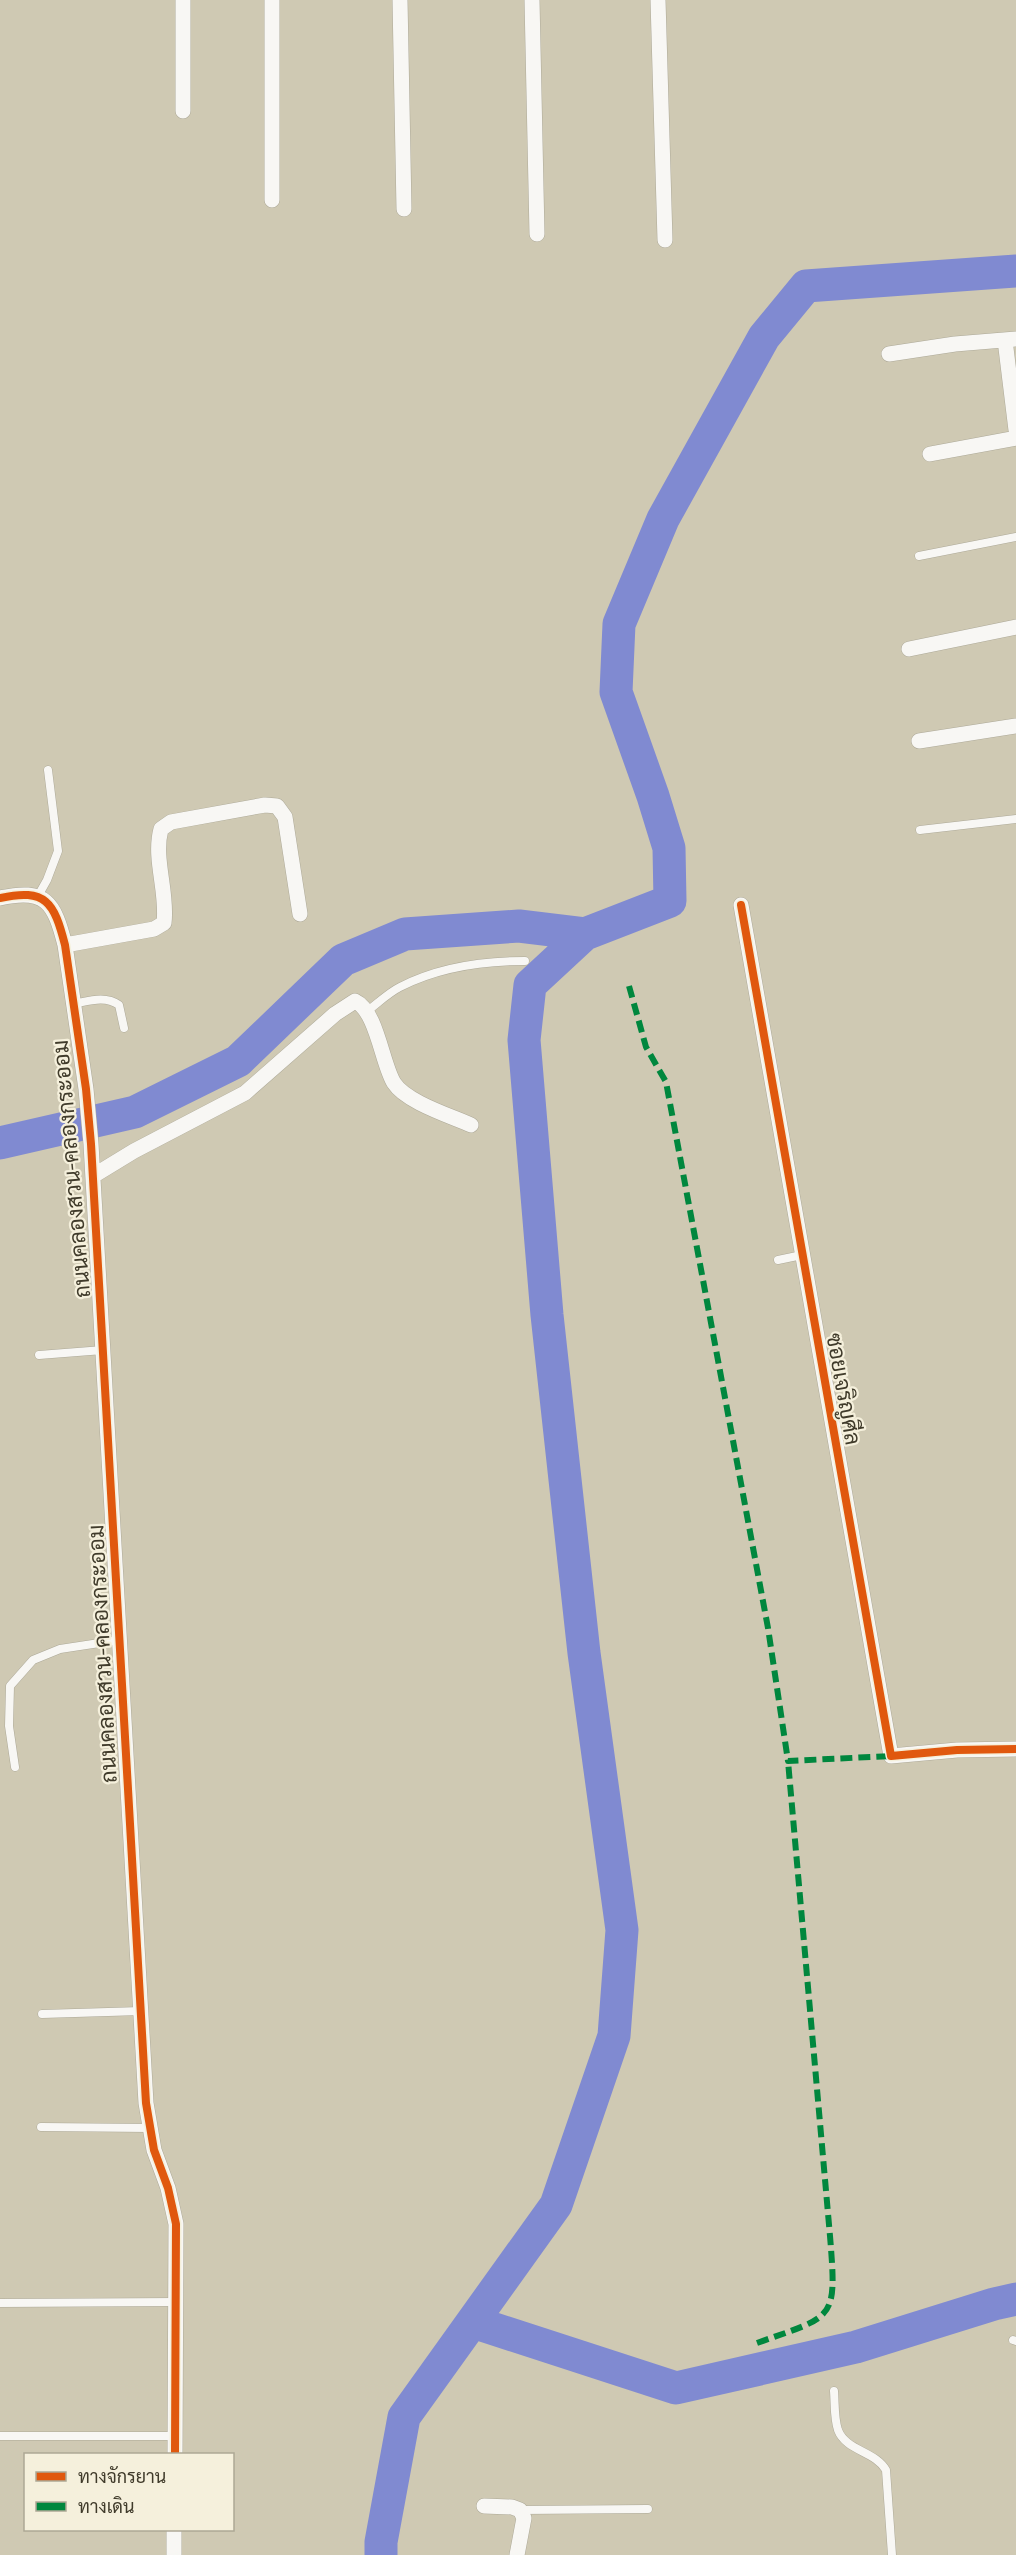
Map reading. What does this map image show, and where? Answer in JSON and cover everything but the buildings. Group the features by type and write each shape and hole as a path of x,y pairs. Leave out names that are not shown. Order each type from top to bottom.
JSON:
{"street":[{"path":"183,0 183,111"},
{"path":"272,0 272,200"},
{"path":"400,0 404,209"},
{"path":"532,0 537,234"},
{"path":"658,0 665,240"},
{"path":"889,354 955,344 1010,339 1016,430"},
{"path":"930,454 1016,438"},
{"path":"909,649 1016,627"},
{"path":"919,741 1016,726"},
{"path":"65,945 154,929 164,924 166,906 157,842 161,829 171,822 265,805 277,806 285,817 300,915"},
{"path":"0,898 22,893 38,896"},
{"name":"ถนนคลองสวน-คลองกระออม","path":"38,896 46,902 59,922 65,945 86,1089 91,1144 146,2103 154,2150 168,2188 176,2224 175,2453"},
{"name":"ซอยเจริญศีล","path":"741,904 891,1756 957,1750 1016,1749"},
{"path":"93,1176 134,1151 245,1093 350,1002 359,1003 366,1012 394,1083 419,1101 471,1125"},
{"path":"484,2506 512,2507 520,2510 524,2518 517,2555"},
{"path":"174,2531 174,2555"}],"lane":[{"path":"919,556 1016,537"},
{"path":"38,896 47,880 58,850 48,770"},
{"path":"920,830 1016,819"},
{"path":"366,1012 398,987 451,967 502,961 525,961"},
{"path":"74,1004 106,999 113,1001 119,1005 124,1028"},
{"path":"778,1260 802,1255"},
{"path":"39,1355 103,1350"},
{"path":"15,1767 9,1726 10,1686 33,1660 60,1649 119,1640"},
{"path":"42,2014 141,2011"},
{"path":"41,2127 150,2128"},
{"path":"0,2303 176,2302"},
{"path":"834,2391 839,2433 847,2442 881,2461 886,2470 892,2555"},
{"path":"0,2436 175,2436"},
{"path":"520,2510 648,2509"}],"waterway":[{"path":"381,2555 381,2542 404,2417 556,2205 614,2036 622,1930 584,1653 547,1315 524,1040 530,985 585,934 670,901 669,848 616,692 619,624 663,519 764,337 806,286 1016,271"},
{"path":"0,1143 135,1112 238,1061 343,960 405,934 519,926 585,934"},
{"path":"473,2322 676,2388 856,2347 1016,2299"}],"marked path":[{"path":"629,986 646,1047 666,1082 768,1628 788,1761 891,1756"},
{"path":"757,2343 816,2320 831,2300 833,2285 788,1761"}],"cycle path":[{"path":"0,898 16,895 38,897 46,902 57,918 65,945 86,1089 146,2103 154,2150 168,2188 176,2224 175,2453"},
{"path":"741,905 891,1756 957,1750 1016,1749"}]}
